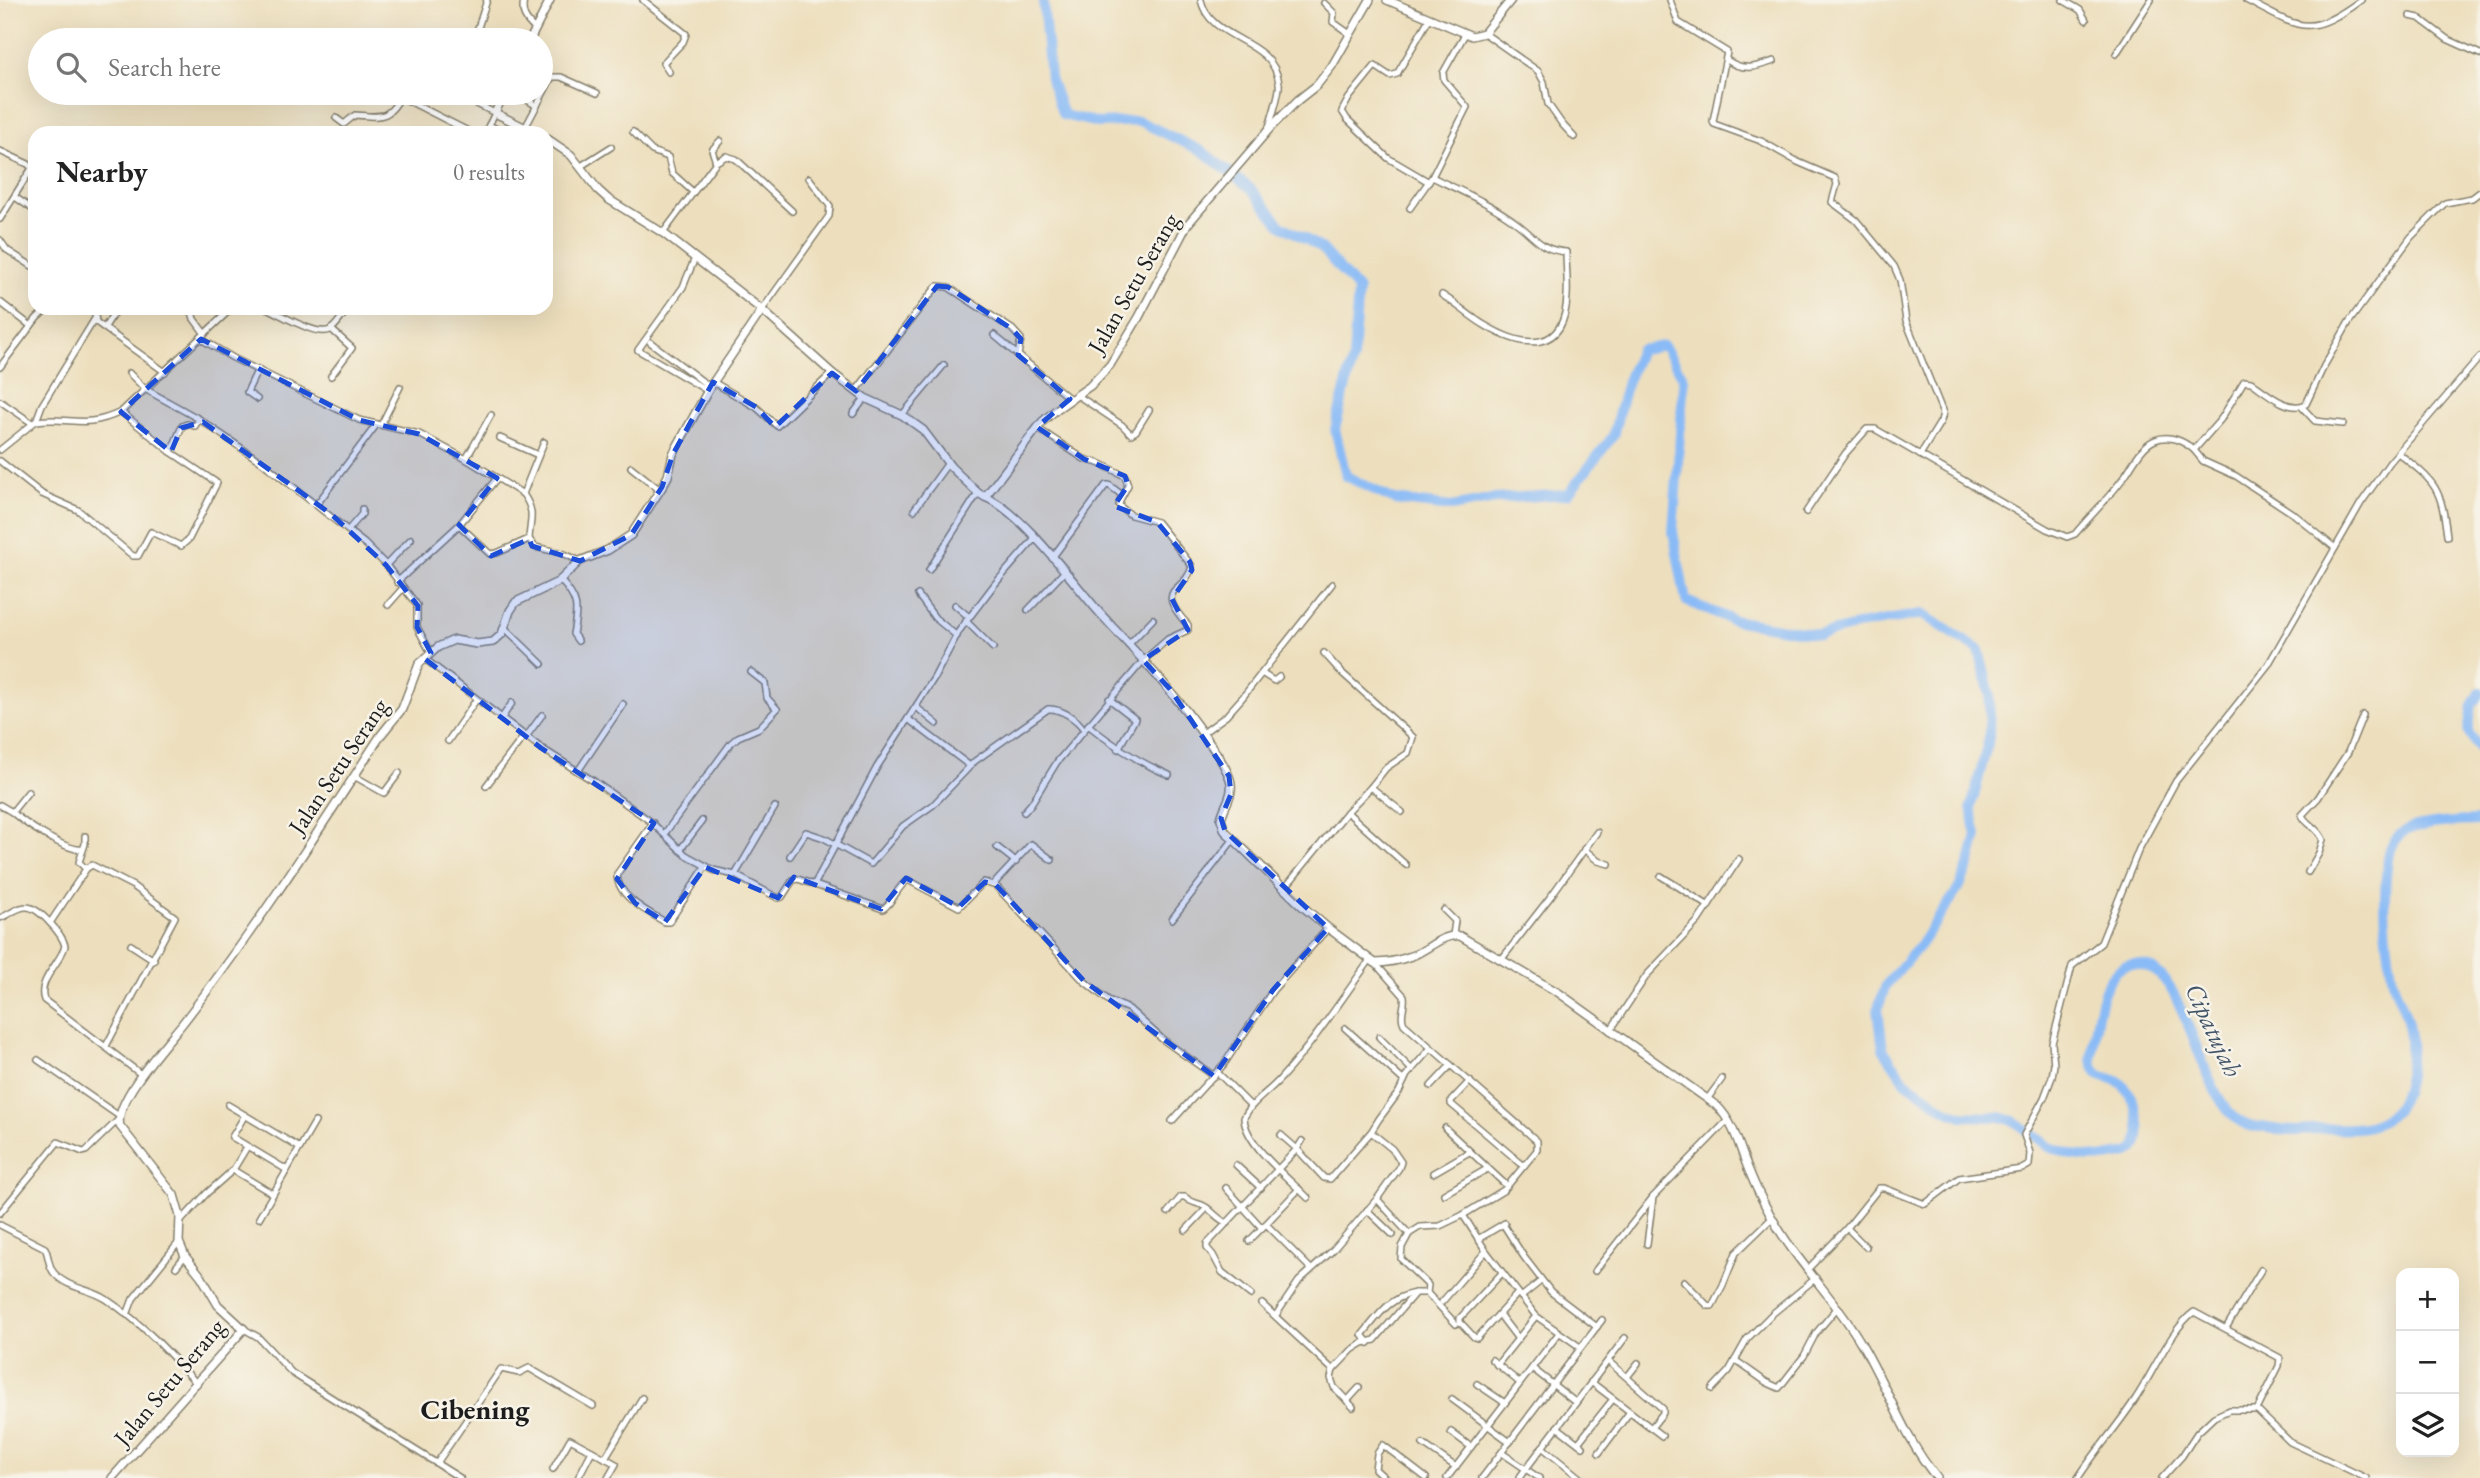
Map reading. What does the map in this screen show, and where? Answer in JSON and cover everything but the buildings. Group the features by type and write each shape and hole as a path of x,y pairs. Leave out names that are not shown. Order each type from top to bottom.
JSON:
{"street":[{"path":"478,28 487,0"},
{"path":"524,0 523,14 534,28"},
{"path":"536,28 550,0"},
{"path":"643,0 686,34 683,42 663,63 669,72"},
{"path":"1201,0 1203,10 1213,23 1259,50 1271,62 1280,84 1268,130"},
{"name":"Jalan Setu Serang","path":"982,495 1050,414 1090,386 1110,365 1139,317 1187,225 1249,150 1298,100 1317,85 1332,66 1370,0"},
{"path":"1387,0 1465,34 1478,35 1484,33 1511,0"},
{"path":"1670,0 1678,22 1725,49 1727,60 1714,124 1761,141 1798,162 1835,178 1837,184 1832,202 1856,220 1894,267 1900,280 1906,321 1943,413 1920,455"},
{"path":"2063,0 2080,10 2086,20"},
{"path":"2116,54 2151,0"},
{"path":"2246,0 2289,22 2305,27 2322,24 2361,0"},
{"path":"1324,2 1334,13 1334,22 1350,33"},
{"path":"2410,16 2419,18 2447,39 2480,54"},
{"path":"1429,19 1397,74 1390,76 1375,66 1342,111 1357,130 1388,158 1483,202 1520,226 1544,247 1566,252 1565,311 1554,335 1543,342 1530,342 1503,335 1475,320 1442,295"},
{"path":"1484,33 1538,71 1544,82 1548,104 1574,137"},
{"path":"1410,208 1431,179 1468,107 1444,80 1443,74 1465,34"},
{"path":"1727,60 1736,67 1745,68 1774,61"},
{"path":"553,77 597,93"},
{"path":"336,118 344,124 355,115 384,116 395,105"},
{"path":"420,105 459,126"},
{"path":"479,105 521,126"},
{"path":"489,125 499,105"},
{"path":"526,126 537,106"},
{"path":"634,132 652,151 668,157 671,173 693,192"},
{"path":"716,162 712,150 720,141"},
{"path":"553,142 581,166 608,199 663,233 762,310 832,373 865,398 902,415 923,430 948,463 1035,538 1170,689 1203,733 1229,776 1231,794 1221,819 1225,831 1328,929 1373,962 1404,996 1401,1017 1404,1024 1537,1141 1537,1150 1507,1186 1495,1196 1440,1226 1420,1227 1409,1234 1402,1247 1401,1259 1428,1285 1427,1293"},
{"path":"581,166 611,147"},
{"path":"0,151 28,164"},
{"path":"663,233 716,162 726,156 736,159 792,211"},
{"path":"0,219 28,177"},
{"path":"428,656 449,641 493,642 500,637 516,602 560,580 580,561 626,540 668,476 673,454 710,387 829,216 830,206 809,177"},
{"path":"2302,407 2310,398 2324,366 2349,322 2412,237 2445,202 2472,198 2480,192"},
{"path":"15,197 28,206"},
{"path":"0,240 7,250 28,264"},
{"path":"695,258 683,287 638,350 756,407 777,426 832,373"},
{"path":"856,391 937,286 948,287 1012,329 1021,339 1018,355"},
{"path":"0,302 31,326"},
{"path":"0,366 41,315"},
{"path":"0,450 34,422 94,320 94,315"},
{"path":"105,327 113,315"},
{"path":"193,315 203,336 258,369 343,412 379,425 419,434 523,494 533,515 529,540 535,547 562,553 580,561"},
{"path":"0,401 34,422 89,423 103,420 121,412 225,315"},
{"path":"281,315 322,332 331,329 342,315"},
{"path":"94,320 164,372"},
{"path":"331,329 351,345 352,349 331,376"},
{"path":"994,335 1073,397 1122,425 1131,434 1136,431 1149,410"},
{"path":"650,342 710,387"},
{"path":"1808,1269 1847,1228 1879,1188 1919,1203 1926,1203 1959,1178 2022,1169 2029,1165 2024,1135 2052,1077 2052,1043 2072,966 2101,943 2139,849 2176,781 2268,665 2361,503 2398,453 2480,357"},
{"path":"902,415 944,365"},
{"path":"257,399 247,391 258,369"},
{"path":"129,373 145,389 199,419 255,457 349,530 386,565 417,604 417,627 428,656 476,700 653,823 680,850 718,872 735,875 778,898 782,897 794,879 881,909 889,905 906,880 958,906 985,882 994,884 1084,981 1108,1000 1129,1009 1162,1039 1216,1074 1251,1106"},
{"path":"2194,450 2221,419 2244,382 2250,382 2286,405 2302,407 2315,421 2343,424"},
{"path":"317,504 379,425 400,387"},
{"path":"853,414 865,398"},
{"path":"0,461 42,494 78,510 135,557 151,532 181,545 185,543 217,486 214,481 171,452 121,412"},
{"path":"466,459 491,415"},
{"path":"171,452 182,426 195,426 199,419"},
{"path":"1024,812 1057,762 1143,661 1168,639 1188,630 1188,625 1174,609 1172,598 1174,589 1189,575 1192,566 1157,522 1121,509 1119,504 1128,482 1125,476 1084,459 1037,428"},
{"path":"1806,512 1845,454 1867,429 1875,429 2047,529 2067,537 2075,534 2122,481 2150,443 2158,438 2170,438 2182,440 2203,461 2236,476 2295,515 2336,548"},
{"path":"500,438 538,455"},
{"path":"523,494 544,442"},
{"path":"2398,453 2436,486 2444,512 2447,536"},
{"path":"914,510 948,463"},
{"path":"631,467 660,490"},
{"path":"397,582 459,525 496,478"},
{"path":"1052,558 1106,485 1122,495"},
{"path":"929,569 982,495"},
{"path":"349,530 362,514 362,509"},
{"path":"459,525 490,554 529,540"},
{"path":"814,885 877,767 916,707 967,619 1035,538"},
{"path":"386,565 411,539"},
{"path":"1028,610 1064,572"},
{"path":"560,580 575,598 576,621 573,634 578,641"},
{"path":"1203,733 1226,716 1263,674 1332,584"},
{"path":"387,605 403,588"},
{"path":"918,595 935,618 957,636"},
{"path":"955,606 993,648"},
{"path":"1128,645 1153,619"},
{"path":"505,628 542,664"},
{"path":"1284,889 1347,811 1386,768 1408,753 1413,737 1398,720 1341,672 1324,653"},
{"name":"Jalan Setu Serang","path":"112,1478 244,1329 218,1305 185,1256 179,1242 180,1222 172,1190 120,1126 119,1118 142,1076 210,988 402,709 417,668 428,656"},
{"path":"665,833 731,743 759,728 777,709 767,698 765,683 751,673"},
{"path":"1263,674 1274,681 1279,677"},
{"path":"1109,699 1135,719 1118,749"},
{"path":"448,741 476,700"},
{"path":"501,719 512,703"},
{"path":"578,771 623,704"},
{"path":"916,707 937,724"},
{"path":"790,856 805,832 872,863 903,826 933,805 970,766 1048,709 1055,708 1139,762 1169,775"},
{"path":"486,786 542,715"},
{"path":"2308,872 2323,840 2318,829 2302,815 2318,797 2348,752 2363,715"},
{"path":"908,719 970,766"},
{"path":"354,776 382,793 386,792 399,773"},
{"path":"1371,787 1402,812"},
{"path":"12,811 28,792"},
{"path":"0,805 63,844 76,850 83,849"},
{"path":"735,875 775,807"},
{"path":"1347,811 1406,865"},
{"path":"680,850 702,821"},
{"path":"653,823 617,874 619,885 635,903 669,922 706,866"},
{"path":"1502,960 1597,832"},
{"path":"85,836 79,862 86,869"},
{"path":"1172,919 1233,840"},
{"path":"994,884 1031,844 1052,860"},
{"path":"997,847 1016,862"},
{"path":"1584,849 1598,862 1609,864"},
{"path":"1610,1031 1647,975 1688,933 1709,906 1739,859"},
{"path":"50,923 86,869 92,865 116,877 175,917 106,1046"},
{"path":"1661,876 1709,906"},
{"path":"0,918 28,906 50,923 64,940 65,946 41,992 44,1000 142,1076"},
{"path":"1444,910 1455,921 1452,935"},
{"path":"1172,1121 1216,1074 1273,990 1328,929"},
{"path":"1373,962 1391,962 1416,954 1452,935 1470,941 1559,993 1708,1098 1728,1120 1749,1172 1772,1218 1838,1307 1867,1352 1909,1438 1937,1478"},
{"path":"131,945 153,960"},
{"path":"1308,1198 1258,1149 1246,1130 1244,1118 1251,1106 1288,1070 1373,962"},
{"path":"1345,1028 1404,1081"},
{"path":"1379,1037 1412,1070"},
{"path":"1281,1135 1328,1179 1371,1132 1399,1093 1404,1081 1430,1049"},
{"path":"0,1213 58,1142 83,1152 119,1118 38,1060"},
{"path":"1432,1086 1451,1065"},
{"path":"1708,1098 1722,1079"},
{"path":"1470,1081 1451,1104 1524,1166"},
{"path":"229,1105 300,1147"},
{"path":"245,1115 232,1137 287,1170"},
{"path":"1595,1271 1653,1197 1728,1120"},
{"path":"259,1218 315,1122"},
{"path":"1445,1128 1507,1186"},
{"path":"1276,1315 1294,1288 1332,1251 1377,1199 1399,1168 1401,1162 1392,1149 1371,1132"},
{"path":"1251,1295 1222,1272 1207,1244 1302,1141"},
{"path":"180,1222 233,1170 247,1147"},
{"path":"1433,1173 1469,1152"},
{"path":"1236,1165 1261,1188"},
{"path":"1444,1194 1487,1169"},
{"path":"233,1170 273,1194"},
{"path":"1226,1188 1311,1269"},
{"path":"1249,1241 1299,1189"},
{"path":"1168,1212 1181,1197 1185,1197 1190,1202 1204,1206 1219,1220 1228,1223"},
{"path":"1647,1244 1653,1197"},
{"path":"1377,1199 1409,1234"},
{"path":"1186,1230 1207,1209"},
{"path":"1367,1210 1392,1235"},
{"path":"1464,1215 1486,1251 1536,1316 1580,1347"},
{"path":"1684,1281 1708,1307 1712,1306 1736,1253 1772,1218"},
{"path":"1478,1238 1504,1224 1541,1281 1556,1297 1597,1327"},
{"path":"0,1226 45,1248 51,1270 65,1283 99,1295 127,1315 158,1340 197,1384"},
{"path":"1847,1228 1866,1247"},
{"path":"127,1315 133,1299 179,1242"},
{"path":"1441,1302 1486,1251"},
{"path":"176,1267 185,1256"},
{"path":"2226,1328 2261,1270"},
{"path":"1502,1273 1459,1321 1476,1338 1519,1295 1541,1281"},
{"path":"1712,1389 1729,1371 1743,1345 1757,1329 1816,1278"},
{"path":"1369,1343 1362,1335 1389,1304 1415,1293 1427,1293"},
{"path":"1353,1406 1332,1383 1333,1370 1352,1350 1375,1340 1415,1293"},
{"path":"1427,1293 1456,1324"},
{"path":"1262,1304 1333,1370"},
{"path":"1389,1304 1399,1312"},
{"path":"1735,1360 1779,1388 1804,1356 1816,1333 1838,1307"},
{"path":"2078,1478 2135,1400 2157,1361 2190,1315 2197,1312 2281,1359 2258,1410"},
{"path":"1499,1314 1518,1339"},
{"path":"1378,1315 1389,1325"},
{"path":"1497,1365 1536,1316"},
{"path":"1482,1478 1602,1320"},
{"path":"244,1329 258,1337 292,1373 460,1478"},
{"path":"1447,1478 1559,1334"},
{"path":"1519,1478 1625,1338"},
{"path":"1492,1360 1520,1382"},
{"path":"1608,1361 1664,1409 1651,1429"},
{"path":"1627,1377 1638,1363"},
{"path":"437,1463 501,1369 519,1373 529,1368 593,1406"},
{"path":"1532,1368 1575,1402"},
{"path":"1591,1382 1662,1436"},
{"path":"1477,1384 1505,1403"},
{"path":"1347,1401 1359,1388"},
{"path":"605,1458 642,1398"},
{"path":"1452,1399 1510,1442"},
{"path":"1557,1427 1580,1445 1612,1399"},
{"path":"2173,1478 2164,1475 2206,1423 2229,1410 2258,1410 2290,1442 2366,1478"},
{"path":"1599,1453 1629,1413"},
{"path":"1451,1432 1471,1447"},
{"path":"553,1469 570,1439 615,1464 608,1478"},
{"path":"1423,1444 1456,1467"},
{"path":"1385,1478 1375,1469 1377,1454 1383,1445 1426,1478"},
{"path":"1542,1447 1580,1478"},
{"path":"578,1478 592,1451"},
{"path":"1502,1453 1539,1478"}],"highlighted area":[{"path":"937,286 948,287 1012,329 1021,339 1018,355 1070,399 1037,427 1084,459 1125,476 1128,485 1114,506 1157,522 1190,562 1192,570 1172,599 1188,630 1143,660 1170,689 1229,776 1231,794 1221,818 1225,831 1328,928 1273,990 1214,1076 1084,981 996,885 985,882 959,907 906,878 881,909 794,877 778,898 705,867 665,922 635,903 617,879 654,823 541,748 425,659 431,653 417,627 418,606 386,565 331,514 203,422 181,428 171,452 121,412 201,339 359,420 419,434 497,478 459,525 491,556 529,539 532,546 580,561 631,535 662,487 673,454 713,382 756,407 775,427 832,373 856,391"}],"waterway":[{"path":"1043,0 1050,78 1063,115 1099,123 1139,121 1202,151 1251,189 1281,225 1321,248 1358,290 1353,358 1335,429 1346,476 1394,500 1451,507 1495,499 1568,494 1613,436 1627,381 1640,350 1664,346 1684,379 1673,532 1686,601 1733,620 1819,635 1922,614 1979,650 1990,695 1989,738 1971,808 1977,835 1970,862 1959,888 1920,945 1886,985 1878,1008 1883,1049 1905,1081 1946,1110 1962,1116 2000,1117 2014,1121 2050,1147 2072,1155 2101,1158 2134,1150 2138,1143 2139,1126 2131,1098 2122,1084 2096,1071 2092,1058 2098,1017 2106,988 2112,976 2121,968 2133,964 2153,969 2168,985 2216,1091 2230,1113 2247,1125 2294,1131 2352,1128 2378,1123 2388,1117 2402,1098 2410,1056 2406,1015 2393,981 2387,942 2385,889 2390,852 2397,837 2409,830 2440,823 2480,821"},
{"name":"Cipatujah","path":"2480,692 2472,705 2468,732 2480,750"}],"district":[{"name":"Cibening","path":"475,1409"}]}
